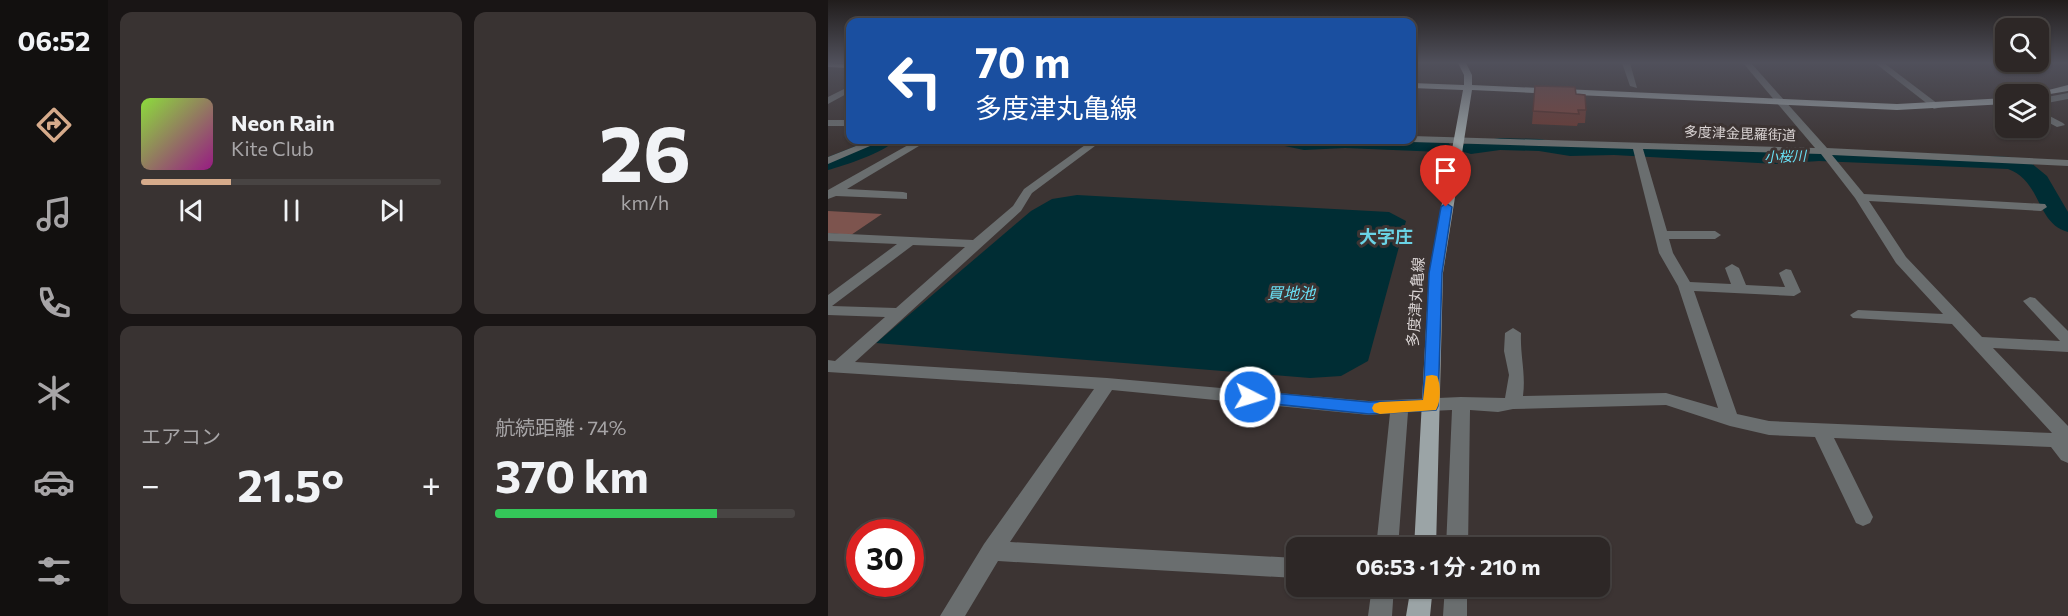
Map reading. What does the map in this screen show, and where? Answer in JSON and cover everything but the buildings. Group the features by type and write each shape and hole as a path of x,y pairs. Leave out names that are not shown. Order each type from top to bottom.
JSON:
{"main road":[{"name":"多度津丸亀線","path":"1425,537 1436,273 1467,92"},
{"path":"1546,92 1782,103 1937,106 1995,102"},
{"path":"1418,616 1421,597"}],"street":[{"path":"828,101 845,92"},
{"path":"1772,92 1860,197 1901,260 1978,342 2064,441"},
{"path":"1918,92 1937,106"},
{"path":"2049,100 2068,96"},
{"path":"2049,119 2060,125"},
{"path":"828,123 846,123"},
{"name":"多度津金毘羅街道","path":"1416,139 1638,150 2068,163"},
{"path":"828,161 869,144"},
{"path":"831,193 917,144"},
{"path":"834,366 900,313 1017,208 1028,191 1093,144"},
{"path":"1638,150 1666,253 1685,286 1730,419"},
{"path":"831,193 873,197 903,196"},
{"path":"1860,197 2016,203 2041,207"},
{"path":"1662,235 1715,235"},
{"path":"830,238 977,244"},
{"path":"828,302 910,241"},
{"path":"1732,268 1740,289"},
{"path":"1685,286 1794,292 1786,273"},
{"path":"2030,301 2068,340"},
{"path":"828,310 900,313"},
{"path":"1858,315 1956,319"},
{"path":"1513,333 1512,351 1517,375 1513,403"},
{"path":"1978,342 2068,346"},
{"path":"834,366 1107,384 1369,408 1461,403 1498,406 1513,403 1666,399 1730,419 1769,428 2064,441"},
{"path":"952,616 992,551 1107,384"},
{"path":"1457,537 1461,403"},
{"path":"1387,537 1399,408"},
{"path":"1821,430 1863,517"},
{"path":"992,551 1286,567"},
{"path":"1380,616 1382,597"},
{"path":"1455,616 1456,597"}],"shaded area":[{"path":"828,211 882,214 851,235 828,233"}],"water":[{"name":"買地池","path":"1077,195 1389,212 1406,221 1368,361 1341,376 1310,378 876,343 1031,211 1052,199"}],"waterway":[{"name":"小桜川","path":"828,164 877,144"},
{"name":"小桜川","path":"1393,144 1441,146"},
{"name":"小桜川","path":"1471,148 1500,144 1539,145 1570,150 1614,149 1776,158 1819,155 2010,163 2033,174 2052,207 2068,225"}],"slow traffic":[{"path":"1380,408 1430,406 1432,380"}],"district":[{"name":"大字庄","path":"1386,236"}],"route":[{"path":"1250,397 1369,408 1430,406 1436,273 1446,207"}]}
